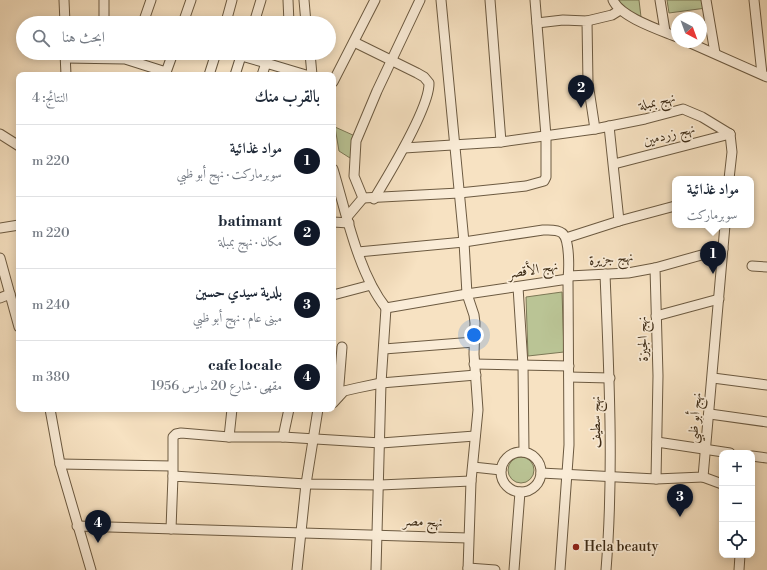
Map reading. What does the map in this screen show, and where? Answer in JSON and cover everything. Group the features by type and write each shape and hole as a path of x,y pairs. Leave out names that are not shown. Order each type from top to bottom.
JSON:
{"street":[{"path":"64,0 64,16"},
{"path":"104,0 104,16"},
{"path":"146,16 152,0"},
{"path":"185,16 191,0"},
{"path":"228,16 232,0"},
{"path":"256,16 260,0"},
{"path":"288,0 289,16"},
{"path":"304,0 305,16"},
{"path":"336,76 375,0"},
{"path":"363,198 354,176 356,141 420,0"},
{"path":"441,0 464,242 467,294 474,315 474,364 478,410 471,481 468,569 495,570"},
{"path":"490,0 501,142"},
{"path":"363,198 459,193 526,186 544,181 546,177 546,136 535,0"},
{"path":"660,0 665,32"},
{"path":"706,0 715,53"},
{"path":"754,0 764,75"},
{"path":"537,23 563,20 587,21 612,15 617,6 671,34"},
{"path":"587,21 588,83 595,129"},
{"path":"354,42 424,77 429,83 427,96 404,148 374,198"},
{"path":"703,48 764,75"},
{"path":"65,60 66,72"},
{"path":"138,60 161,72"},
{"path":"166,72 170,60"},
{"path":"210,72 214,60"},
{"path":"236,72 240,60"},
{"path":"255,60 288,72"},
{"path":"311,60 312,72"},
{"path":"263,72 266,63"},
{"name":"نهج بمبلة","path":"404,148 501,142 595,129 645,119 683,108 702,117 730,134"},
{"path":"609,126 619,221"},
{"path":"0,134 16,144"},
{"path":"729,176 732,152 730,134"},
{"name":"نهج زردمين","path":"614,164 730,134"},
{"path":"336,189 371,285 386,308 381,383 380,485 376,534 376,570"},
{"path":"336,222 348,220 363,198"},
{"path":"566,238 619,221 672,207"},
{"path":"0,228 16,225"},
{"name":"نهج أبو ظبي","path":"703,477 707,450 725,228"},
{"path":"358,252 464,242 543,230 561,232 566,238 568,278"},
{"path":"655,268 723,249"},
{"path":"0,258 16,315"},
{"path":"752,266 767,267"},
{"name":"نهج جزيرة","path":"568,278 655,268"},
{"name":"نهج الجيزة","path":"655,268 658,376 656,479"},
{"name":"نهج سطيف","path":"605,274 610,378 610,516 606,570"},
{"name":"نهج الأقصر","path":"386,308 568,278 568,474 564,497 560,570"},
{"path":"336,294 371,285"},
{"path":"518,287 523,365 524,452"},
{"path":"0,298 10,294"},
{"path":"656,316 719,299"},
{"path":"384,349 474,342"},
{"path":"336,393 342,347"},
{"path":"474,364 569,366"},
{"path":"336,400 341,393 347,390 381,383 476,375"},
{"path":"569,377 610,378"},
{"path":"713,378 767,385 767,380"},
{"path":"51,412 60,464 90,570"},
{"path":"229,437 232,412"},
{"path":"283,437 288,412"},
{"path":"297,570 306,484 318,412"},
{"path":"710,414 767,422"},
{"path":"171,529 173,437 176,434 229,437 283,437 381,443 475,436"},
{"path":"657,442 719,452"},
{"path":"518,452 524,452 537,459 541,473 540,478 534,487 530,490 520,492 513,490 504,482 501,470 508,456 518,452"},
{"path":"755,456 767,458"},
{"path":"60,464 172,466"},
{"path":"473,467 501,470"},
{"path":"541,473 656,479 703,477 719,483"},
{"path":"173,476 306,484 380,485 471,481"},
{"path":"514,570 520,492"},
{"name":"نهج مصر","path":"77,526 468,538"},
{"path":"739,570 740,558"}],"green space":[{"path":"619,0 639,0 641,17 620,9"},
{"path":"667,0 704,0 706,8 671,12 669,13"},
{"path":"336,127 355,136 350,158 339,151"},
{"path":"562,292 564,352 528,356 526,297"},
{"path":"521,457 530,461 534,470 530,479 521,483 512,479 508,470 512,461"}],"place":[{"name":"batimant","path":"581,108"},
{"name":"مواد غذائية","path":"713,274"},
{"name":"بلدية سيدي حسين","path":"680,517"},
{"name":"cafe locale","path":"98,543"},
{"name":"Hela beauty","path":"576,547"}]}
